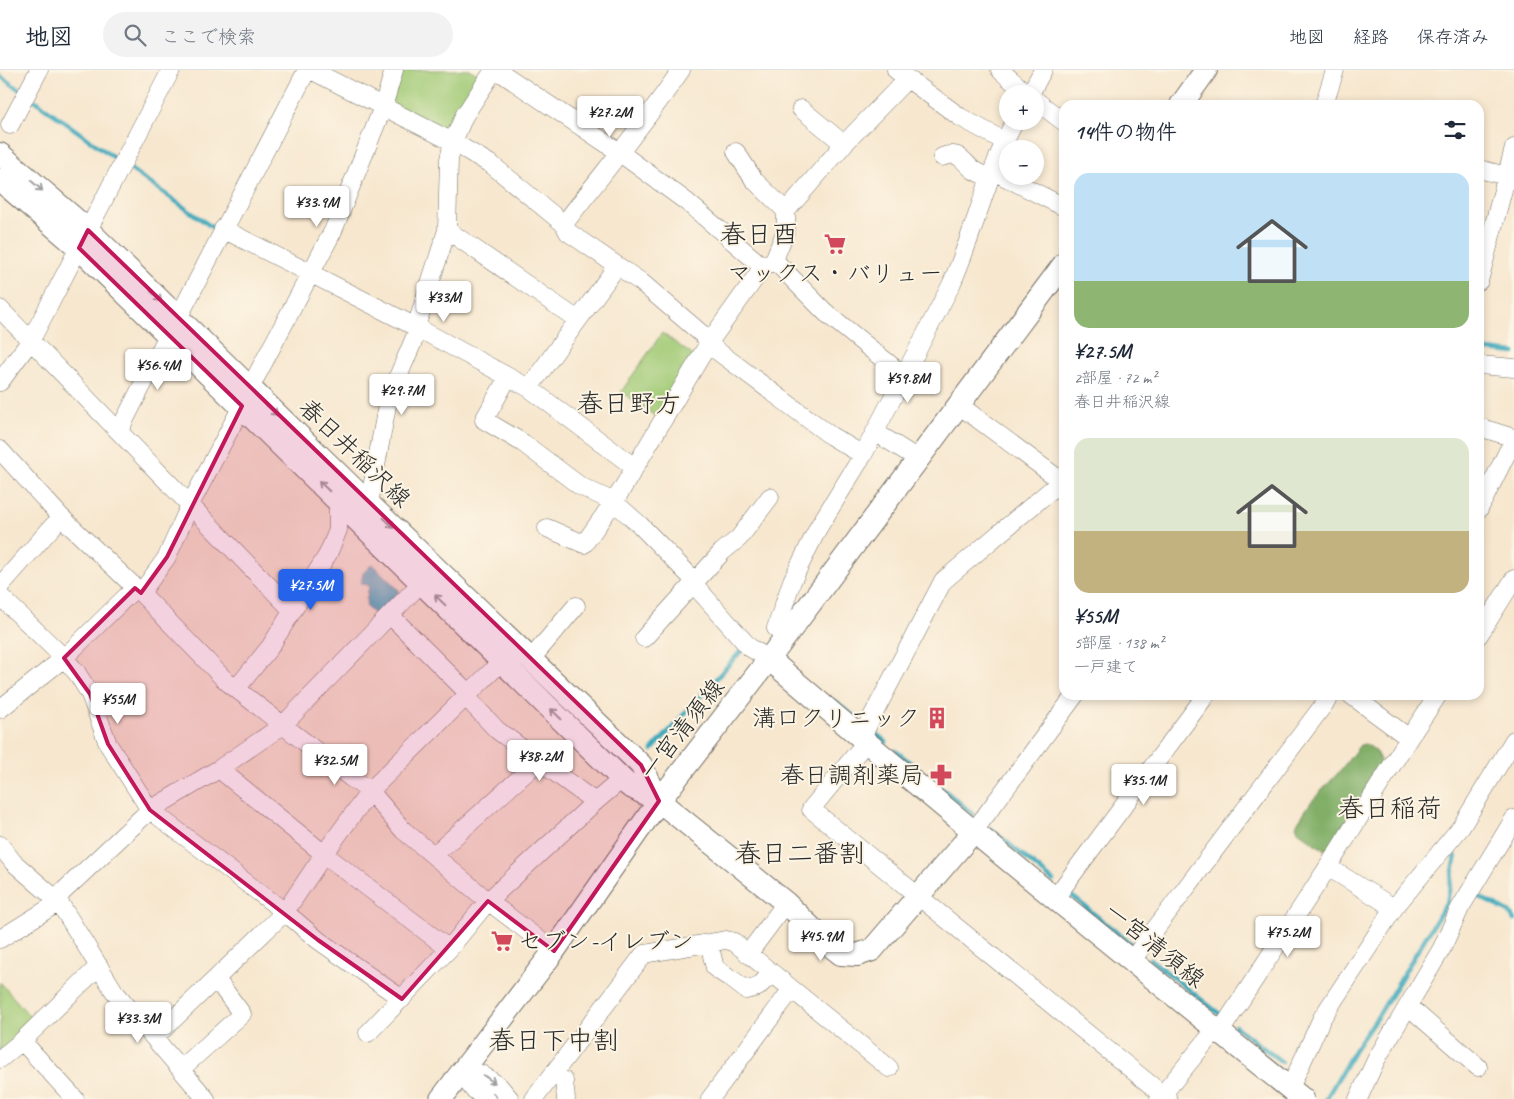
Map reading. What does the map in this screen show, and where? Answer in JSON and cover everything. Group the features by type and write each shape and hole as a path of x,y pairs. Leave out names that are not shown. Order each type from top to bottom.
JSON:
{"main road":[{"path":"1185,100 1206,70"},
{"name":"春日井稲沢線","path":"0,154 246,397 369,504 641,765 659,802"},
{"name":"春日井稲沢線","path":"0,180 84,239"},
{"name":"一宮清須線","path":"974,831 872,950 857,955 841,954 786,903 659,802 769,659 1059,271"},
{"name":"春日井稲沢線","path":"246,397 341,504 629,786 659,802"},
{"name":"一宮清須線","path":"769,659 863,740 1296,1094"},
{"path":"441,1099 554,951 659,802"}],"street":[{"path":"10,125 38,70"},
{"path":"0,382 31,340 171,70"},
{"path":"118,431 307,70"},
{"path":"311,70 453,142 492,165 564,224 568,232 641,282 709,342 831,436 863,455"},
{"path":"0,709 64,658 138,590 167,557 190,505 333,231 383,107 394,70"},
{"path":"369,504 388,400 415,337 416,327 447,230 449,159 453,142 464,116 496,70 619,152 687,202 768,263 904,376"},
{"path":"564,224 619,152 655,109 681,70"},
{"path":"1000,70 1018,85"},
{"path":"1034,85 1043,70"},
{"path":"1326,100 1335,70"},
{"path":"547,528 584,544 614,502 709,342 768,263 786,230 786,211 902,74 960,117 1002,140"},
{"path":"1044,107 1059,118"},
{"path":"801,110 844,144"},
{"path":"1484,264 1510,177 1514,148"},
{"path":"736,152 754,180 786,211"},
{"path":"942,157 949,154 956,155 966,162 973,171 991,174 1059,205"},
{"path":"786,636 776,628 792,581 818,528 863,455 956,272 999,154"},
{"path":"1484,170 1510,177"},
{"path":"223,229 416,327 529,388 634,466"},
{"path":"447,230 578,320"},
{"path":"529,388 617,266"},
{"path":"0,309 292,610"},
{"path":"1484,365 1514,368"},
{"path":"508,376 484,420 523,443 580,486 614,502 640,525 695,581 703,595 749,647 769,659"},
{"path":"959,405 1059,478"},
{"path":"1484,429 1514,439 1484,499"},
{"path":"875,432 918,459"},
{"path":"0,450 61,516 138,590 226,681 370,791 403,830 488,901 554,951"},
{"path":"1059,484 942,581 863,740 811,809 919,895 1163,1097 1218,1030 1328,867 1435,700"},
{"path":"644,638 722,552 740,538 770,497"},
{"path":"236,689 270,647 328,554 338,530 338,508 341,504"},
{"path":"0,586 61,516"},
{"path":"1484,627 1514,579"},
{"path":"0,938 57,900 150,810 219,769 283,725 422,582"},
{"path":"0,596 77,673 90,694 108,744 150,810 285,912 318,940 402,998"},
{"path":"531,659 576,606"},
{"path":"390,615 497,730 595,802"},
{"path":"154,1038 285,912 370,791 502,661"},
{"path":"974,831 1071,700"},
{"path":"1055,898 1202,700"},
{"path":"1132,960 1327,700"},
{"path":"1358,700 1409,738"},
{"path":"1296,1094 1322,1018 1394,908 1462,826 1514,740"},
{"path":"434,855 539,761"},
{"path":"219,769 324,854 449,949"},
{"path":"368,1033 449,949 488,901 622,779"},
{"path":"1358,1099 1376,1060 1442,948 1460,908 1514,820"},
{"path":"0,845 13,862 57,900 114,991 206,1099"},
{"path":"1328,867 1394,908"},
{"path":"748,954 786,903"},
{"path":"534,1099 644,954 726,940 734,942 889,1068"},
{"path":"709,943 715,968 746,990 758,987 772,973"},
{"path":"0,1059 99,966"},
{"path":"181,1069 242,1014 216,979"},
{"path":"710,1099 792,989"},
{"path":"1408,1006 1478,1068"},
{"path":"22,1040 75,1099"},
{"path":"461,1072 472,1088 486,1099"},
{"path":"461,1072 482,1074 499,1086 510,1099"},
{"path":"554,1073 564,1081 566,1099"}],"highlighted area":[{"path":"88,230 641,765 659,801 554,951 488,901 402,999 318,940 150,810 108,744 90,694 64,658 135,588 141,593 167,557 242,406 79,248"}],"green space":[{"path":"400,70 471,70 482,78 450,130 443,132 394,106 391,99"},
{"path":"662,333 695,357 658,418 621,392"},
{"path":"1365,744 1376,753 1382,767 1330,846 1324,850 1298,831 1296,825 1311,802 1339,772 1360,745"},
{"path":"0,982 34,1021 0,1052"}],"water":[{"path":"372,564 400,591 377,616 369,609 366,603 369,585 361,584 363,573"}],"waterway":[{"path":"0,76 20,90"},
{"path":"30,97 116,159"},
{"path":"130,169 216,230"},
{"path":"1484,350 1514,353"},
{"path":"652,750 741,651"},
{"path":"835,701 855,717"},
{"path":"875,733 886,742"},
{"path":"896,751 924,774"},
{"path":"932,780 973,814"},
{"path":"991,829 1053,881"},
{"path":"1326,1099 1447,902 1456,856"},
{"path":"1475,895 1509,912 1514,920"},
{"path":"1072,896 1131,944"},
{"path":"1150,959 1221,1015"},
{"path":"1235,1026 1282,1062"}],"place":[{"name":"マックス・バリュー","path":"835,244"},
{"name":"溝口クリニック","path":"937,718"},
{"name":"春日調剤薬局","path":"941,775"},
{"name":"セブン-イレブン","path":"502,941"}],"district":[{"name":"春日酉","path":"759,234"},
{"name":"春日野方","path":"629,403"},
{"name":"春日稲荷","path":"1390,808"},
{"name":"春日二番割","path":"800,853"},
{"name":"春日下中割","path":"554,1040"}]}
